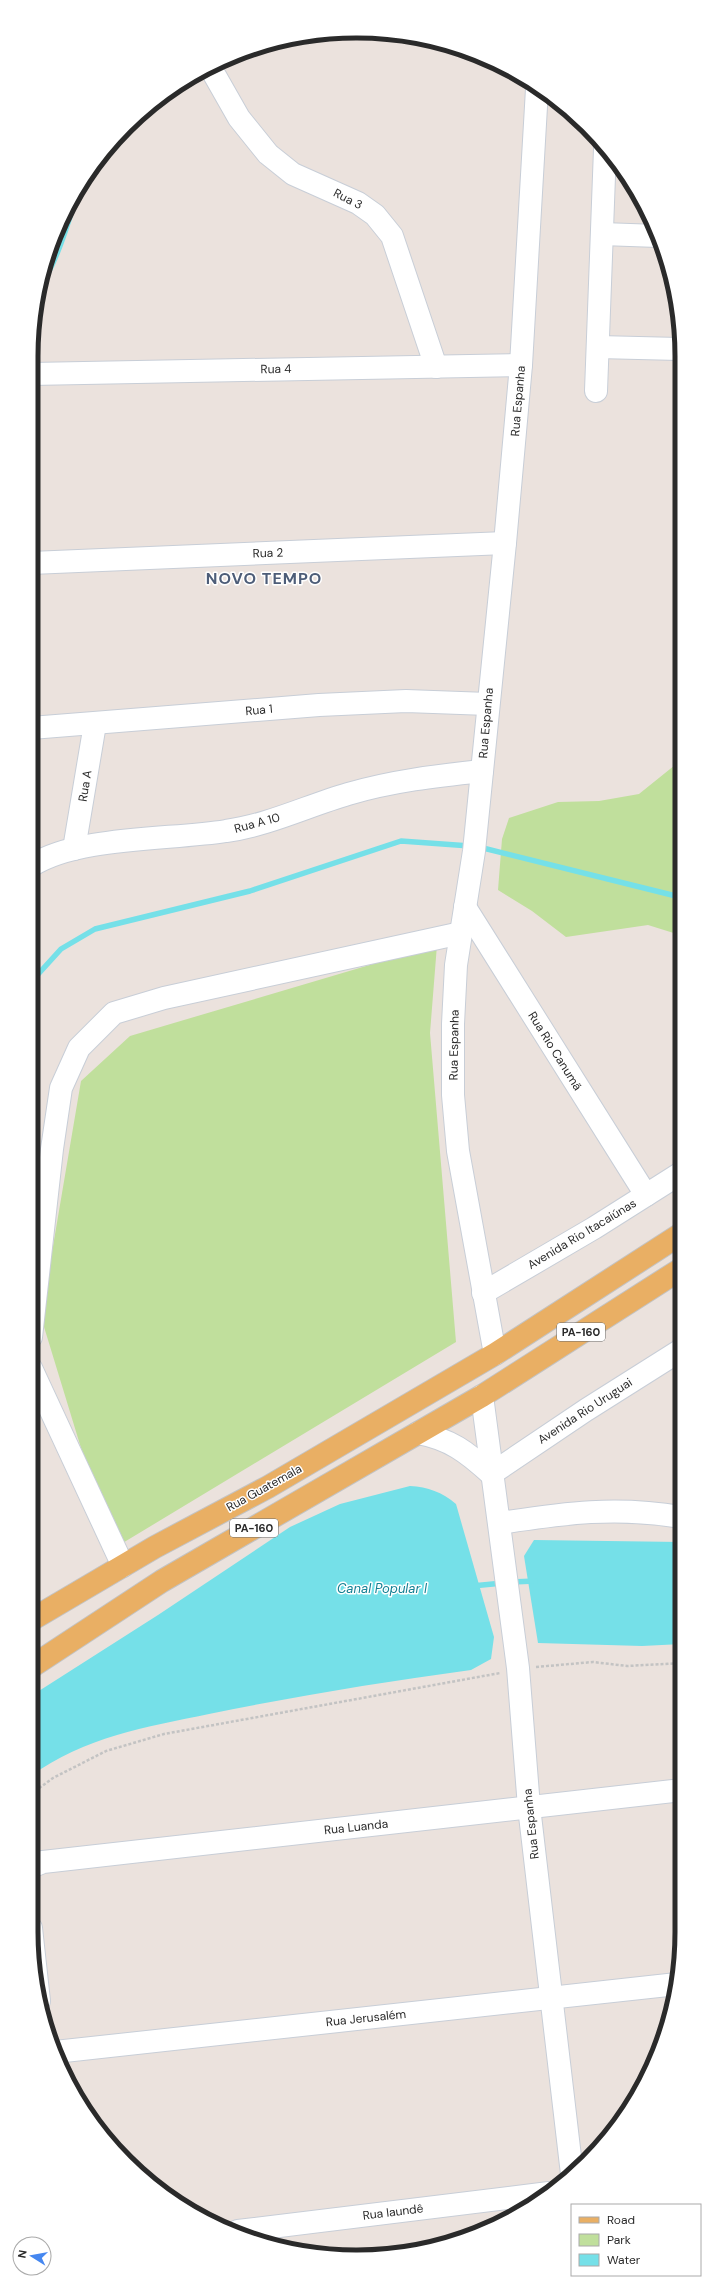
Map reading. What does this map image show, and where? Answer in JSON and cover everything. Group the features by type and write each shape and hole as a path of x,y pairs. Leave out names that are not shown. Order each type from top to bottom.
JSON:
{"main road":[{"name":"PA-160","path":"495,1354 675,1238"},
{"name":"PA-160","path":"38,1662 162,1581 482,1396 675,1273"},
{"name":"Rua Guatemala","path":"38,1610 268,1487 495,1354"},
{"path":"268,1487 282,1512"}],"street":[{"name":"Rua 3","path":"213,73 238,118 268,154 293,174 358,203 375,215 392,236 436,367"},
{"name":"Rua Espanha","path":"495,1354 458,1151 453,1096 453,1024 456,965 474,851 488,704 506,543 521,365 537,95"},
{"path":"596,391 605,157"},
{"path":"602,234 651,236"},
{"path":"598,347 675,349"},
{"name":"Rua 4","path":"38,374 521,365"},
{"name":"Rua 2","path":"38,563 506,543"},
{"name":"Rua 1","path":"38,728 319,705 406,702 488,704"},
{"name":"Rua A","path":"74,849 95,724"},
{"name":"Rua A 10","path":"38,862 74,849 226,831 262,824 348,794 400,780 482,771"},
{"name":"Rua Rio Canumã","path":"465,907 646,1195"},
{"path":"38,1274 52,1149 61,1088 79,1048 114,1013 164,998 461,932"},
{"name":"Avenida Rio Itacaiúnas","path":"483,1293 675,1177"},
{"name":"Avenida Rio Uruguai","path":"491,1474 586,1410 675,1354"},
{"path":"38,1383 123,1566"},
{"name":"Rua Espanha","path":"482,1396 491,1474 500,1523 509,1606 518,1668 529,1807 571,2167"},
{"path":"418,1433 450,1442 470,1455 491,1474"},
{"path":"500,1523 566,1512 600,1510 650,1512 675,1516"},
{"name":"Rua Luanda","path":"38,1864 43,1862 675,1791"},
{"name":"Rua Jerusalém","path":"61,2051 670,1985"},
{"name":"Rua Iaundê","path":"246,2230 535,2195"}],"path":[{"path":"38,1789 53,1778 106,1751 164,1734 390,1692 474,1679 518,1668 593,1662 627,1666 675,1663"}],"green space":[{"path":"675,765 675,933 648,925 566,937 532,911 498,890 502,839 509,818 558,802 599,801 639,794"},
{"path":"437,945 430,1033 456,1342 121,1544 81,1448 41,1317 81,1081 130,1036"}],"water":[{"name":"Canal Popular I","path":"410,1486 434,1491 445,1496 456,1504 494,1637 491,1659 471,1670 307,1695 139,1729 116,1735 72,1752 38,1771 38,1692 158,1615 290,1527 340,1504"},
{"path":"534,1540 675,1542 675,1644 642,1646 538,1643 524,1556"}],"waterway":[{"path":"51,266 67,224"},
{"path":"38,974 61,949 95,929 250,891 401,841 470,846"},
{"path":"479,847 675,896"},
{"path":"512,1582 535,1581"},
{"path":"472,1586 503,1583"}],"district":[{"name":"NOVO TEMPO","path":"264,578"}]}
